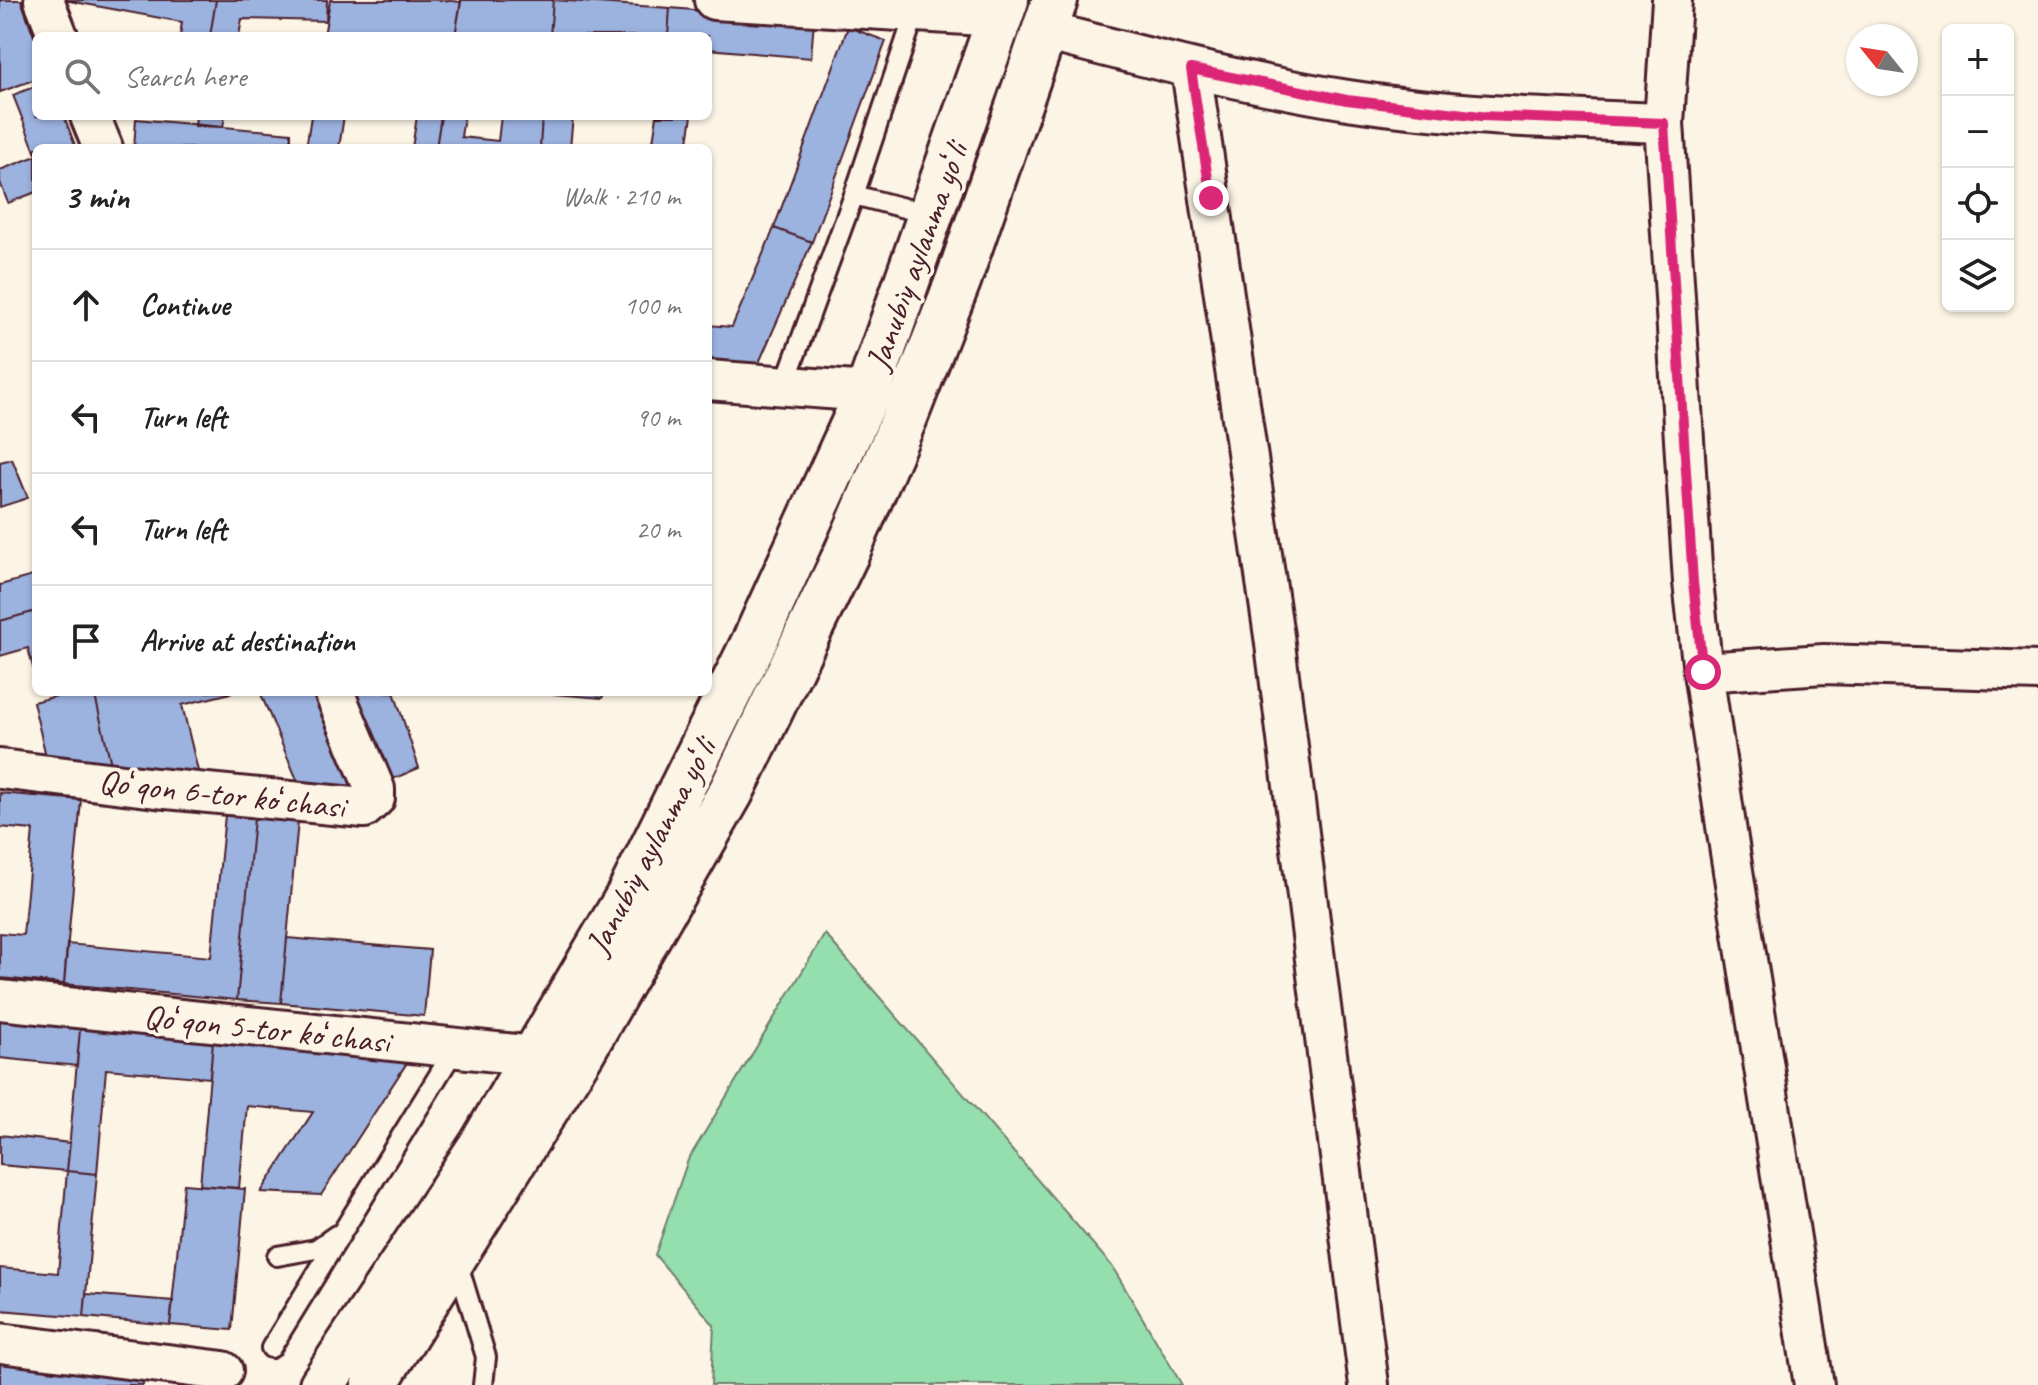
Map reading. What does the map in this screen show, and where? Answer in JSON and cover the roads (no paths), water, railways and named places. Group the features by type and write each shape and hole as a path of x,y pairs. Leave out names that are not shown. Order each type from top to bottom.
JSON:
{"highway":[{"name":"Janubiy aylanma yoʻli","path":"322,1385 483,1143 636,881 756,638 868,392 1003,9"},
{"name":"Janubiy aylanma yoʻli","path":"374,1385 583,1050 731,792 847,552 905,417 958,281 1050,16"}],"street":[{"path":"44,0 56,32"},
{"path":"714,0 915,13 1003,9"},
{"path":"1672,0 1664,123 1693,582 1703,672 1814,1385"},
{"path":"1050,16 1191,69 1347,100 1467,114 1664,123"},
{"path":"1191,69 1274,636 1369,1385"},
{"path":"92,120 101,144"},
{"path":"712,380 868,392"},
{"path":"1703,672 1824,664 2038,671"},
{"name":"Qoʻqon 6-tor koʻchasi","path":"0,769 364,808 375,798 375,789 336,696"},
{"name":"Qoʻqon 5-tor koʻchasi","path":"0,1000 535,1056"},
{"path":"0,1343 223,1371"}],"lane":[{"path":"784,386 854,195 915,13"},
{"path":"854,195 931,215"},
{"path":"271,1348 456,1047"},
{"path":"277,1256 316,1249 344,1229"},
{"path":"455,1256 486,1357 483,1385"}]}
